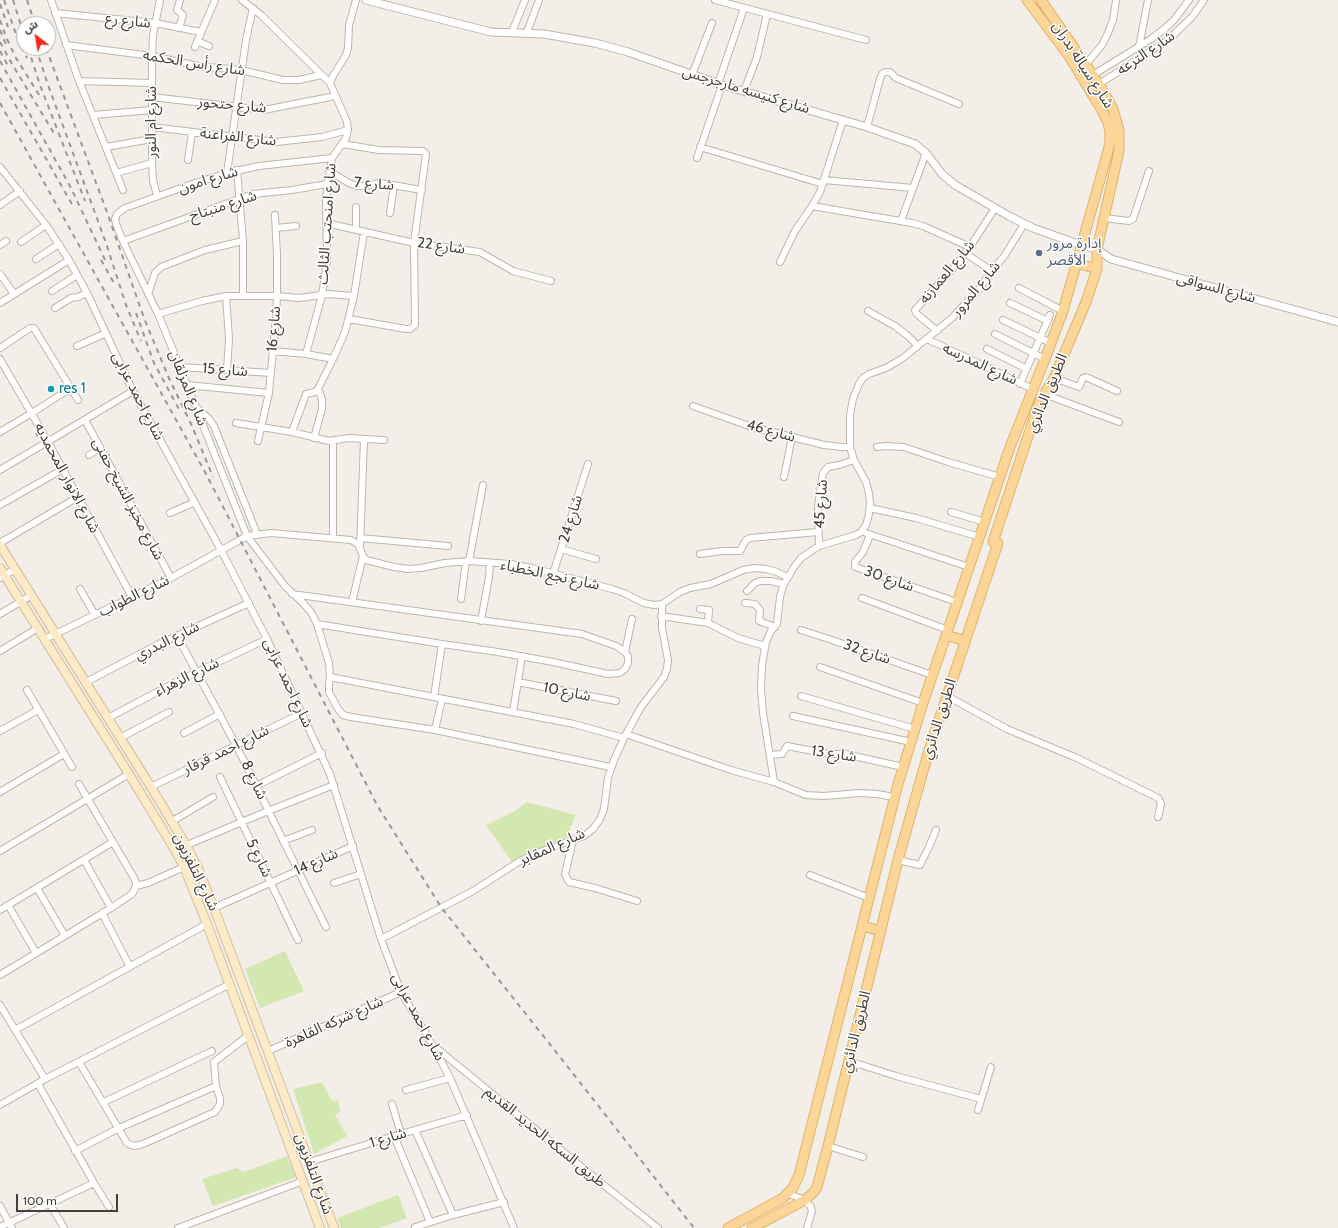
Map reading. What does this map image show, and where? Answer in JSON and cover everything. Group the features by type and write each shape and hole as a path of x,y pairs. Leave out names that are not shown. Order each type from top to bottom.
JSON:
{"main road":[{"name":"شارع سيالة بدران","path":"1027,0 1082,75 1104,114 1110,132 1108,151 1081,246"},
{"name":"شارع سيالة بدران","path":"1041,0 1099,84 1117,119 1120,140 1119,151 1097,249"},
{"name":"الطريق الدائري","path":"728,1228 789,1194 800,1175 894,797 914,729 1000,477 1032,389 1063,311 1081,246"},
{"name":"الطريق الدائري","path":"752,1228 805,1200 817,1187 913,805 964,641 998,543 993,542 1039,403 1054,378 1086,302 1097,269 1097,249"},
{"path":"1077,263 1097,269"},
{"name":"شارع التلفزيون","path":"0,544 151,787 186,845 204,880 334,1228"},
{"name":"شارع التلفزيون","path":"1,574 45,638 129,774 184,867 230,984 320,1228"},
{"path":"947,633 964,641"},
{"path":"192,885 204,880"},
{"path":"862,926 881,931"}],"street":[{"path":"51,0 79,81 123,190"},
{"name":"شارع ام النور","path":"157,196 153,180 152,163 152,56 155,24 160,0"},
{"path":"179,28 183,15 177,10 180,0"},
{"path":"209,46 196,44 215,0"},
{"path":"242,0 253,8 330,83 347,122 348,130"},
{"path":"330,83 346,55 348,48 349,25 356,0"},
{"name":"شارع كنيسه مارجرجس","path":"366,0 480,30 496,32 527,32 561,36 601,44 720,84 867,127 915,144 926,153 948,180 1024,224 1081,246 1097,249"},
{"path":"512,32 525,0"},
{"path":"527,32 539,0"},
{"path":"715,0 866,40"},
{"path":"1086,64 1102,45 1108,33 1113,20 1116,0"},
{"path":"1139,48 1148,0"},
{"name":"شارع الترعه","path":"1093,75 1139,48 1163,30 1174,20 1189,0"},
{"name":"شارع الترعه","path":"1099,84 1168,40 1192,17 1204,0"},
{"path":"226,173 241,70 253,8"},
{"path":"697,158 744,8"},
{"name":"شارع رع","path":"55,13 155,24 201,32"},
{"path":"744,91 758,57 767,14"},
{"path":"692,75 712,23"},
{"name":"شارع رأس الحكمه","path":"66,45 152,56 198,66 241,70 283,80 299,80 321,75"},
{"path":"867,127 880,79 882,74 885,72 890,72 896,78 959,104"},
{"path":"79,81 152,83"},
{"name":"شارع حتحور","path":"152,97 236,106 256,110 273,109 335,96"},
{"path":"93,115 152,110"},
{"path":"780,262 795,231 820,192 843,120"},
{"name":"شارع الفراعنة","path":"152,127 231,138 276,142 322,137 348,130"},
{"name":"شارع امنحتب الثالث","path":"306,354 322,295 327,258 326,223 327,184 329,171 332,158 346,138 348,130"},
{"path":"188,160 192,132"},
{"path":"106,147 152,139"},
{"path":"342,144 379,150 424,151 426,154 414,243 416,321 413,328 406,329 349,319"},
{"path":"700,147 823,182 913,188"},
{"path":"901,221 926,153"},
{"name":"شارع امون","path":"123,241 115,219 117,214 125,208 237,170 282,163 332,158"},
{"path":"116,173 152,163"},
{"name":"شارع احمد عرابى","path":"0,167 46,225 77,275 133,391 221,550 267,639 322,753 334,785 381,939 400,992 432,1044 450,1078 514,1228"},
{"path":"237,170 243,241 243,295"},
{"name":"شارع 7","path":"329,171 348,183 357,186 380,183 422,190"},
{"path":"1104,218 1129,221 1134,219 1149,171"},
{"path":"0,179 6,175"},
{"name":"شارع منبتاح","path":"123,241 253,194 292,190 327,184"},
{"path":"390,213 394,185"},
{"path":"0,204 20,191"},
{"path":"812,206 924,226 970,247"},
{"path":"356,207 356,230"},
{"name":"شارع العمارنه","path":"937,331 916,313 915,310 946,277 970,247 995,208"},
{"name":"شارع 16","path":"258,441 269,394 277,296 275,215"},
{"name":"شارع 22","path":"326,223 414,243 480,252 513,271 551,281"},
{"name":"شارع المرور","path":"870,508 869,493 866,482 854,460 850,446 850,415 853,399 859,384 863,378 869,374 895,364 937,331 966,303 1005,255 1024,224"},
{"path":"21,242 46,225"},
{"path":"276,228 296,226"},
{"path":"292,432 306,394 315,392 318,389 345,332 354,296 364,232"},
{"name":"شارع المزلقان","path":"123,241 158,314 247,536 292,594 306,607 317,624 329,663 329,692 338,709 343,714 351,717 435,730 610,767"},
{"path":"148,294 155,273 161,267 205,250 243,241"},
{"path":"36,259 59,244"},
{"name":"شارع السواقى","path":"1097,249 1111,259 1338,322"},
{"path":"965,253 992,271"},
{"path":"0,303 68,260"},
{"path":"0,274 14,294"},
{"path":"52,291 77,275"},
{"path":"1019,288 1063,311"},
{"path":"55,308 71,298 87,293"},
{"path":"158,314 202,301 226,296 243,295 300,298 322,295 354,296"},
{"path":"226,296 229,344 227,370"},
{"path":"1010,303 1049,318 1020,384"},
{"path":"868,311 895,326 918,346"},
{"path":"1003,320 1051,343"},
{"path":"0,348 30,328 34,328 78,400"},
{"path":"77,346 106,333"},
{"path":"995,334 1045,359"},
{"name":"شارع المدرسه","path":"927,339 1032,389"},
{"path":"987,349 1027,369"},
{"path":"272,351 306,354 333,359"},
{"name":"شارع الانوار المحمديه","path":"0,359 32,413 132,597"},
{"name":"شارع 15","path":"180,367 271,373"},
{"path":"1054,378 1079,387 1083,378 1086,377 1117,391"},
{"path":"187,385 269,394"},
{"path":"0,432 71,388"},
{"path":"314,438 322,409 322,399 318,389"},
{"path":"0,470 133,391"},
{"path":"1044,394 1119,422"},
{"name":"شارع 46","path":"693,406 752,427 829,446 850,446"},
{"path":"196,407 214,426 258,534"},
{"name":"شارع مخبز الشيخ حفنى","path":"85,420 171,578"},
{"path":"236,423 292,432 333,441 349,438 384,440"},
{"path":"784,478 792,437"},
{"path":"360,548 364,439"},
{"path":"333,441 333,538"},
{"path":"877,447 904,447 1000,477"},
{"path":"89,455 100,448"},
{"name":"شارع 45","path":"819,546 818,506 820,486 824,469 854,460"},
{"name":"شارع 24","path":"553,574 588,464"},
{"path":"0,505 63,469"},
{"path":"461,599 467,561 483,485"},
{"path":"0,544 78,497"},
{"path":"170,513 195,502"},
{"path":"774,782 761,689 762,665 768,636 779,619 780,597 784,584 787,577 801,558 819,546 856,535 861,532 866,525 870,508 916,518 980,536"},
{"path":"951,512 985,522"},
{"path":"700,554 722,551 740,551 746,540 750,538 818,532"},
{"path":"861,532 969,567"},
{"path":"221,550 247,536 258,534 286,533 351,540 358,544 363,556 352,602"},
{"name":"شارع 30","path":"870,535 863,552 855,562 855,567 957,602"},
{"path":"360,538 448,546"},
{"path":"561,549 596,558"},
{"name":"شارع الطواب","path":"45,638 171,578 221,550"},
{"name":"شارع نجع الخطباء","path":"363,556 370,562 408,569 467,561 511,564 612,589 654,605 662,604"},
{"path":"481,621 490,563"},
{"path":"662,604 685,590 711,584 743,570 754,568 766,569 787,577"},
{"path":"1,574 15,569"},
{"path":"747,591 755,583 760,581 771,581 784,584"},
{"path":"80,589 94,615"},
{"path":"292,594 582,634 616,646 628,656 628,663 625,669 620,673 614,674 522,656 317,624"},
{"path":"0,614 32,595"},
{"path":"862,598 947,633"},
{"name":"شارع البدري","path":"86,682 177,636 249,603"},
{"path":"745,603 755,604 760,610 759,621 775,627"},
{"name":"شارع المقابر","path":"381,939 473,891 520,861 548,848 584,836 593,828 600,819 604,808 610,767 625,736 645,701 664,677 667,669 668,660 662,628 662,604"},
{"path":"700,609 709,610 708,623"},
{"path":"662,616 708,623 738,638 765,646"},
{"path":"625,652 632,619"},
{"path":"0,651 38,628"},
{"name":"شارع 32","path":"801,630 932,675"},
{"name":"شارع 8","path":"177,636 236,745 326,927"},
{"name":"شارع الزهراء","path":"108,718 197,672 267,639"},
{"path":"434,697 442,644"},
{"path":"513,712 522,656"},
{"path":"820,667 923,703"},
{"path":"330,677 574,724 625,736 731,770 774,782 806,796 859,793 894,797"},
{"name":"شارع 10","path":"518,682 616,701"},
{"path":"27,690 72,766"},
{"path":"801,696 914,729"},
{"path":"947,696 1007,729 1077,758 1156,797 1162,804 1158,817"},
{"path":"435,730 442,699"},
{"path":"0,731 38,710"},
{"path":"120,738 169,712"},
{"name":"شارع احمد قرقار","path":"151,787 302,713"},
{"path":"184,733 220,714"},
{"path":"793,716 911,742"},
{"name":"شارع 13","path":"770,755 782,754 787,746 829,754 845,754 903,767"},
{"path":"256,786 322,753"},
{"path":"0,792 64,754"},
{"path":"0,852 129,774"},
{"name":"شارع 5","path":"220,776 298,940"},
{"path":"0,975 111,908 132,894 136,886 134,878 79,784"},
{"path":"175,850 334,785"},
{"path":"171,822 213,797"},
{"path":"283,841 312,830"},
{"path":"898,860 920,865 936,830"},
{"path":"573,840 565,874 569,882 595,888 636,901"},
{"path":"0,910 113,842"},
{"name":"شارع 14","path":"214,908 353,846"},
{"path":"84,860 111,908"},
{"path":"136,886 148,883 184,867"},
{"path":"334,883 361,874"},
{"path":"810,875 869,898"},
{"path":"37,888 64,936"},
{"path":"8,905 36,953"},
{"path":"102,913 130,966"},
{"path":"15,1030 207,924"},
{"path":"0,1106 45,1080 230,984"},
{"name":"شارع شركه القاهرة","path":"268,1051 400,992"},
{"path":"0,1005 45,1080"},
{"path":"79,1062 127,1143 130,1145 143,1144 215,1112 220,1104 220,1098 216,1086 214,1062 249,1035"},
{"name":"طريق السكه الحديد القديم","path":"432,1044 658,1228"},
{"path":"104,1102 212,1051"},
{"path":"849,1061 896,1076 981,1099"},
{"path":"978,1110 991,1067"},
{"path":"406,1090 450,1078"},
{"path":"38,1084 109,1207"},
{"path":"75,1150 119,1128 216,1086"},
{"path":"392,1104 401,1134"},
{"name":"شارع 1","path":"309,1162 467,1115"},
{"path":"415,1130 453,1215"},
{"path":"394,1136 430,1222"},
{"path":"828,1146 863,1157"},
{"path":"178,1228 303,1181"},
{"path":"0,1227 11,1225 94,1183"},
{"path":"789,1194 805,1200 811,1207 812,1211 807,1228"},
{"path":"415,1227 453,1215 504,1202"},
{"path":"50,1204 64,1228"},
{"path":"0,1206 11,1225"}],"green space":[{"path":"526,802 576,815 570,828 570,836 512,862 486,825 517,810"},
{"path":"285,951 304,991 260,1008 245,969"},
{"path":"322,1082 332,1101 338,1100 340,1112 335,1115 347,1136 314,1154 293,1089"},
{"path":"287,1156 296,1177 213,1206 202,1179 237,1168 244,1172"},
{"path":"398,1195 407,1218 380,1228 341,1228 337,1218"}],"railway":[{"path":"4,0 17,37 27,58"},
{"path":"13,0 18,16"},
{"path":"27,0 32,16"},
{"path":"0,4 8,27"},
{"path":"0,20 16,58 41,98"},
{"path":"0,30 7,47"},
{"path":"0,42 55,135"},
{"path":"0,51 8,66"},
{"path":"31,56 40,85 85,201"},
{"path":"39,56 106,243 126,305 141,341"},
{"path":"49,56 108,215 144,318 213,477"},
{"path":"0,61 70,186 107,264"},
{"path":"0,78 73,206"},
{"path":"0,103 205,472 377,805 441,907 694,1228"},
{"path":"101,260 114,283"},
{"path":"136,313 154,363 181,413"}],"place":[{"name":"إدارة مرور الأقصر","path":"1039,253"},
{"name":"res 1","path":"51,389"}]}
